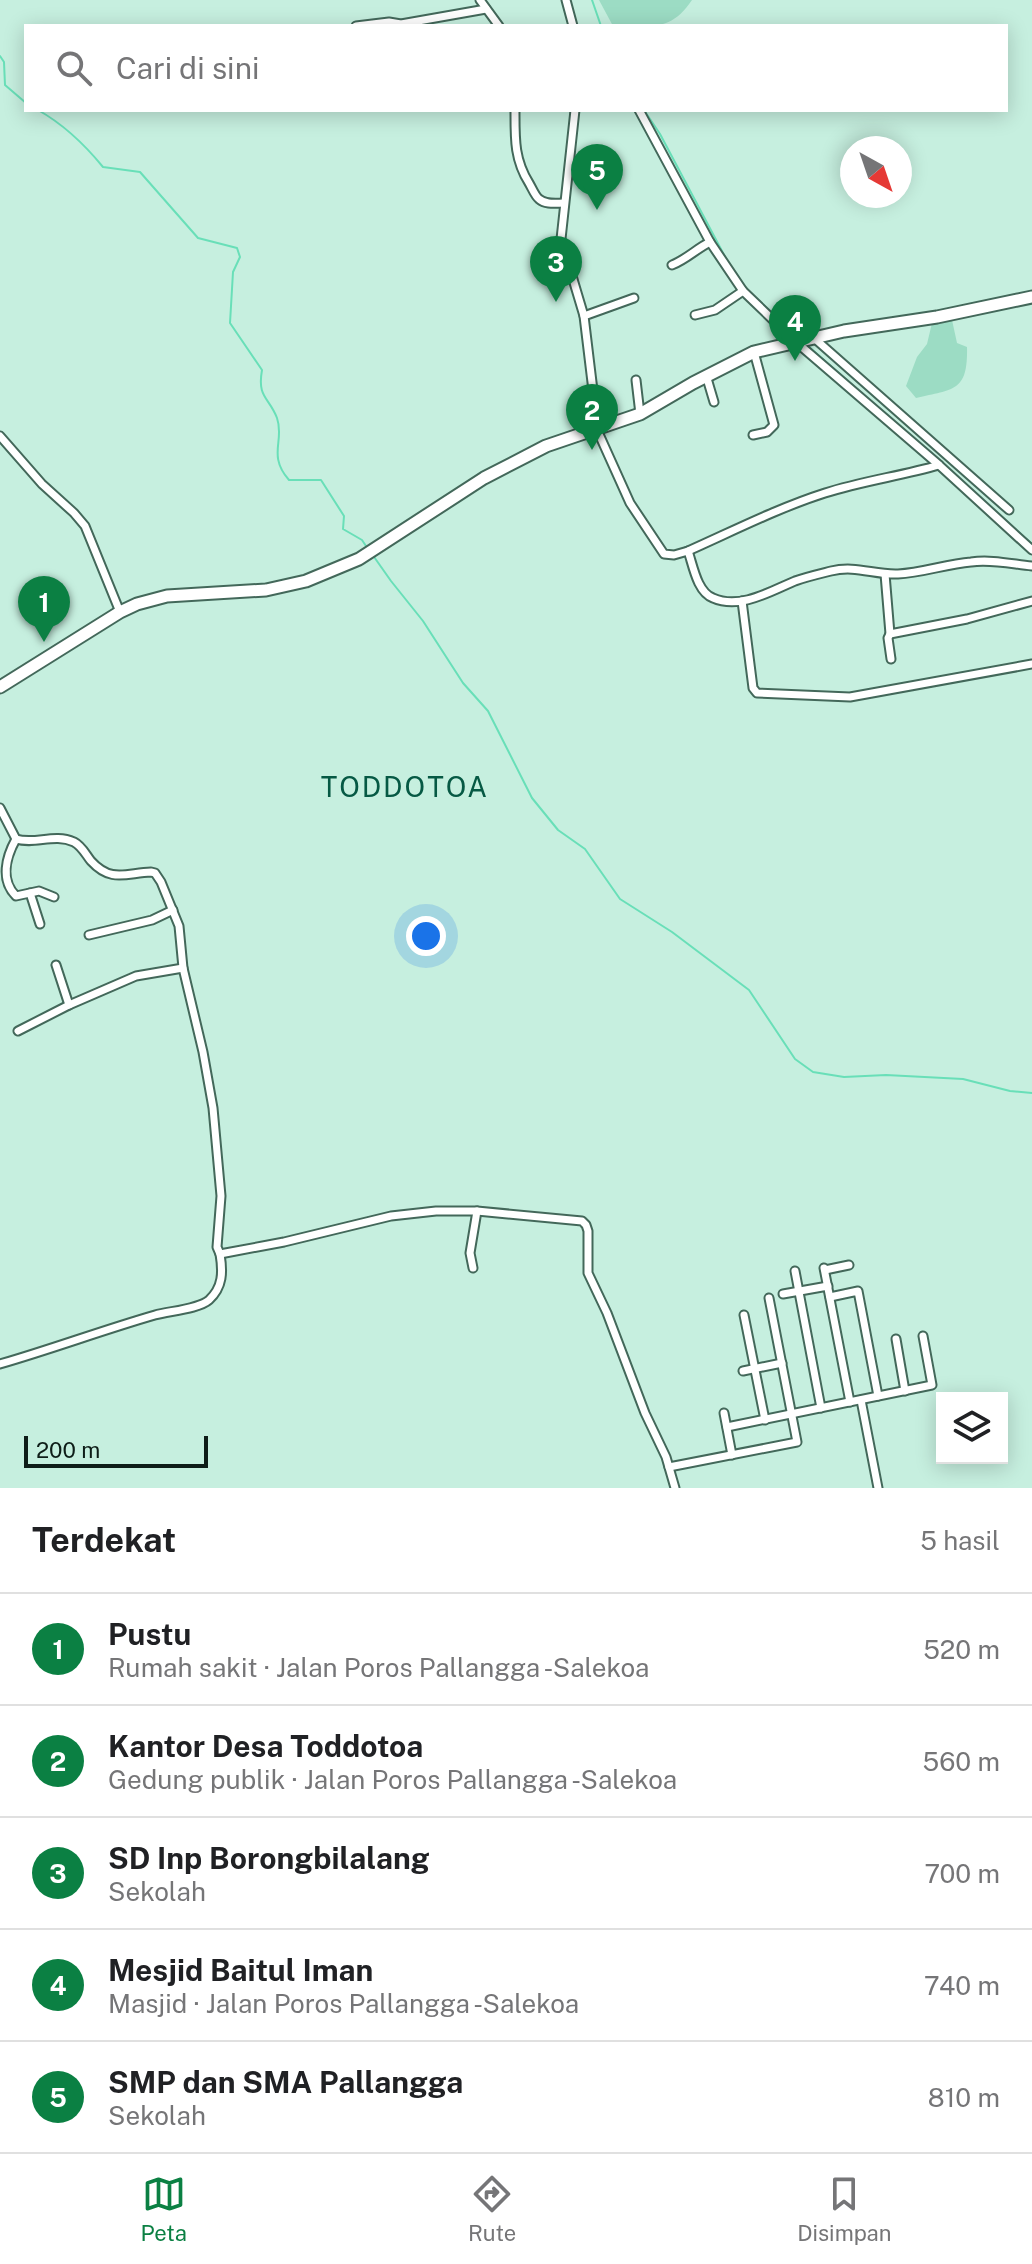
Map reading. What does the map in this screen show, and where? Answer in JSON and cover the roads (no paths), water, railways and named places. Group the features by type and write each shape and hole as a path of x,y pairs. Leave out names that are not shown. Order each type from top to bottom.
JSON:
{"main road":[{"path":"0,687 137,604 167,596 266,590 306,581 370,552 484,478 546,446 640,414 706,375 754,352 844,331 937,317 1032,297"}],"street":[{"path":"480,0 497,24"},
{"path":"566,0 572,24"},
{"path":"372,24 401,24 486,9"},
{"path":"515,112 518,164 539,199 548,203 564,203"},
{"path":"575,112 561,244 584,316 598,429 630,503 660,548 670,556 688,551 821,494 859,482 900,476 939,465"},
{"path":"640,112 671,161 710,242 743,291 1009,510"},
{"path":"672,265 685,260 694,250 710,242"},
{"path":"695,315 715,310 743,291"},
{"path":"584,316 634,298"},
{"path":"804,340 1032,550"},
{"path":"753,435 767,432 774,425 754,352"},
{"path":"706,375 714,402"},
{"path":"636,380 640,414"},
{"path":"0,436 85,526 120,612"},
{"path":"688,551 706,594 718,600 742,601 834,570 862,569 885,574 971,562 1032,566"},
{"path":"885,574 891,659"},
{"path":"742,601 753,688 757,693 850,697 1032,664"},
{"path":"890,634 953,622 1032,601"},
{"path":"0,808 16,839"},
{"path":"0,1364 203,1303 213,1295 223,1274 217,1247 221,1196 213,1108 183,968 179,926 161,882 155,873 108,874 74,843 56,838 16,839"},
{"path":"16,839 4,863 5,878 13,895 44,891 54,897"},
{"path":"30,893 40,924"},
{"path":"89,935 152,920 173,910"},
{"path":"56,965 69,1005"},
{"path":"18,1031 136,976 183,968"},
{"path":"220,1254 391,1216 436,1211 477,1211 582,1221 588,1231 588,1273 607,1313 675,1488"},
{"path":"473,1268 470,1253 477,1211"},
{"path":"849,1265 825,1269 850,1402"},
{"path":"795,1271 821,1408"},
{"path":"783,1294 828,1286"},
{"path":"830,1297 858,1291 878,1396"},
{"path":"669,1467 797,1442 769,1298"},
{"path":"744,1315 765,1420"},
{"path":"727,1427 932,1385 923,1336"},
{"path":"896,1339 905,1391"},
{"path":"743,1371 782,1363"},
{"path":"861,1400 878,1488"},
{"path":"724,1413 732,1455"}],"waterway":[{"path":"592,0 600,24"},
{"path":"0,56 4,62 5,85 24,101"},
{"path":"41,112 73,136 103,167 140,172 198,238 237,248 240,257 233,272 230,323 262,370 262,392 279,426 278,455 282,471 289,480 321,480 344,516 343,529 362,540 368,549"},
{"path":"645,112 731,268"},
{"path":"758,300 798,336"},
{"path":"808,346 869,400"},
{"path":"979,497 1032,544"},
{"path":"372,554 423,621 463,683 488,711 532,798 558,830 585,849 620,899 672,932 749,990 795,1059 813,1072 844,1077 886,1075 963,1079 1010,1091 1032,1093"}],"place":[{"name":"SMP dan SMA Pallangga","path":"597,210"},
{"name":"SD Inp Borongbilalang","path":"556,302"},
{"name":"Mesjid Baitul Iman","path":"795,361"},
{"name":"Kantor Desa Toddotoa","path":"592,450"},
{"name":"Pustu","path":"44,642"}],"district":[{"name":"TODDOTOA","path":"405,786"}]}
